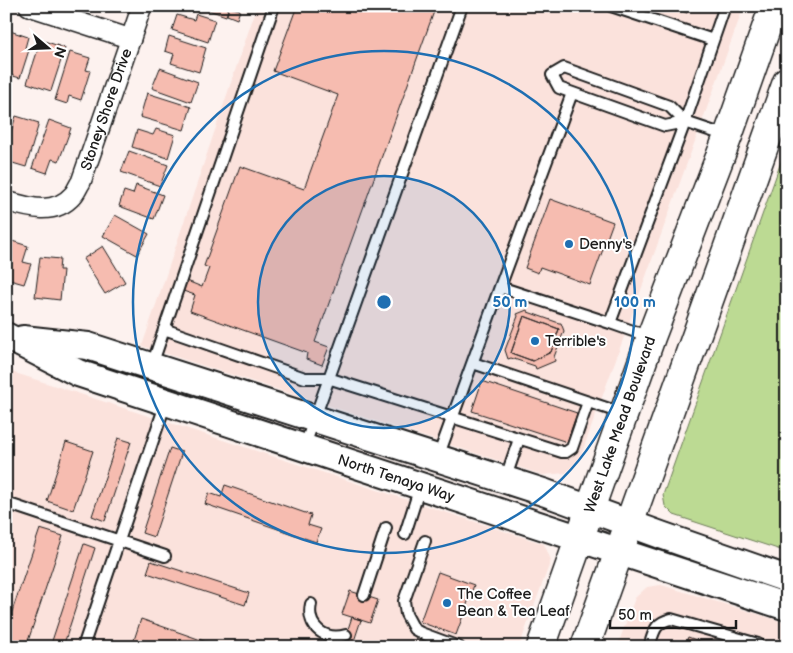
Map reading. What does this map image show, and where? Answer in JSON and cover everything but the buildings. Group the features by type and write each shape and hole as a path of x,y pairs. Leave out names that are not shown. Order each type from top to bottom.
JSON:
{"main road":[{"name":"West Lake Mead Boulevard","path":"541,647 651,337 728,136 774,6"},
{"path":"585,647 787,82"},
{"path":"728,136 763,148"},
{"name":"North Tenaya Way","path":"9,337 88,346 506,480 787,579"},
{"name":"North Tenaya Way","path":"9,337 78,373 787,607"},
{"path":"78,373 142,376 148,373 152,366"},
{"path":"166,402 174,394 182,393 270,404"}],"street":[{"path":"28,6 130,39"},
{"name":"Stoney Shore Drive","path":"6,201 28,208 43,210 59,206 73,196 81,182 142,6"}],"lane":[{"path":"152,366 274,6"},
{"path":"304,448 462,6"},
{"path":"611,6 713,40"},
{"path":"610,323 685,122 724,6"},
{"path":"685,122 665,126 559,88 552,75 564,68 669,106 685,122 728,136"},
{"path":"438,458 572,93"},
{"path":"500,287 651,337"},
{"path":"164,329 305,378 328,378 519,439 566,452 572,448 588,402"},
{"path":"473,363 624,414"},
{"path":"83,647 166,402"},
{"path":"506,480 519,439"},
{"path":"405,534 421,486"},
{"path":"6,503 165,556"},
{"path":"364,595 386,528"},
{"path":"425,541 404,602 406,614 414,628 421,633 459,647"},
{"path":"311,604 309,613 311,621 319,630 337,636 346,635"},
{"path":"649,647 656,626 662,621 671,619 768,647"}],"shaded area":[{"path":"257,6 744,6 580,458 566,473 543,475 142,346"},
{"path":"6,370 544,544 551,560 519,647 6,647"},
{"path":"661,585 787,623 787,647 617,647 635,598 647,587"}],"green space":[{"path":"787,145 787,552 674,515 665,506 663,495"}],"place":[{"name":"Denny's","path":"569,244"},
{"name":"Terrible's","path":"535,341"},
{"name":"The Coffee Bean & Tea Leaf","path":"447,603"}]}
